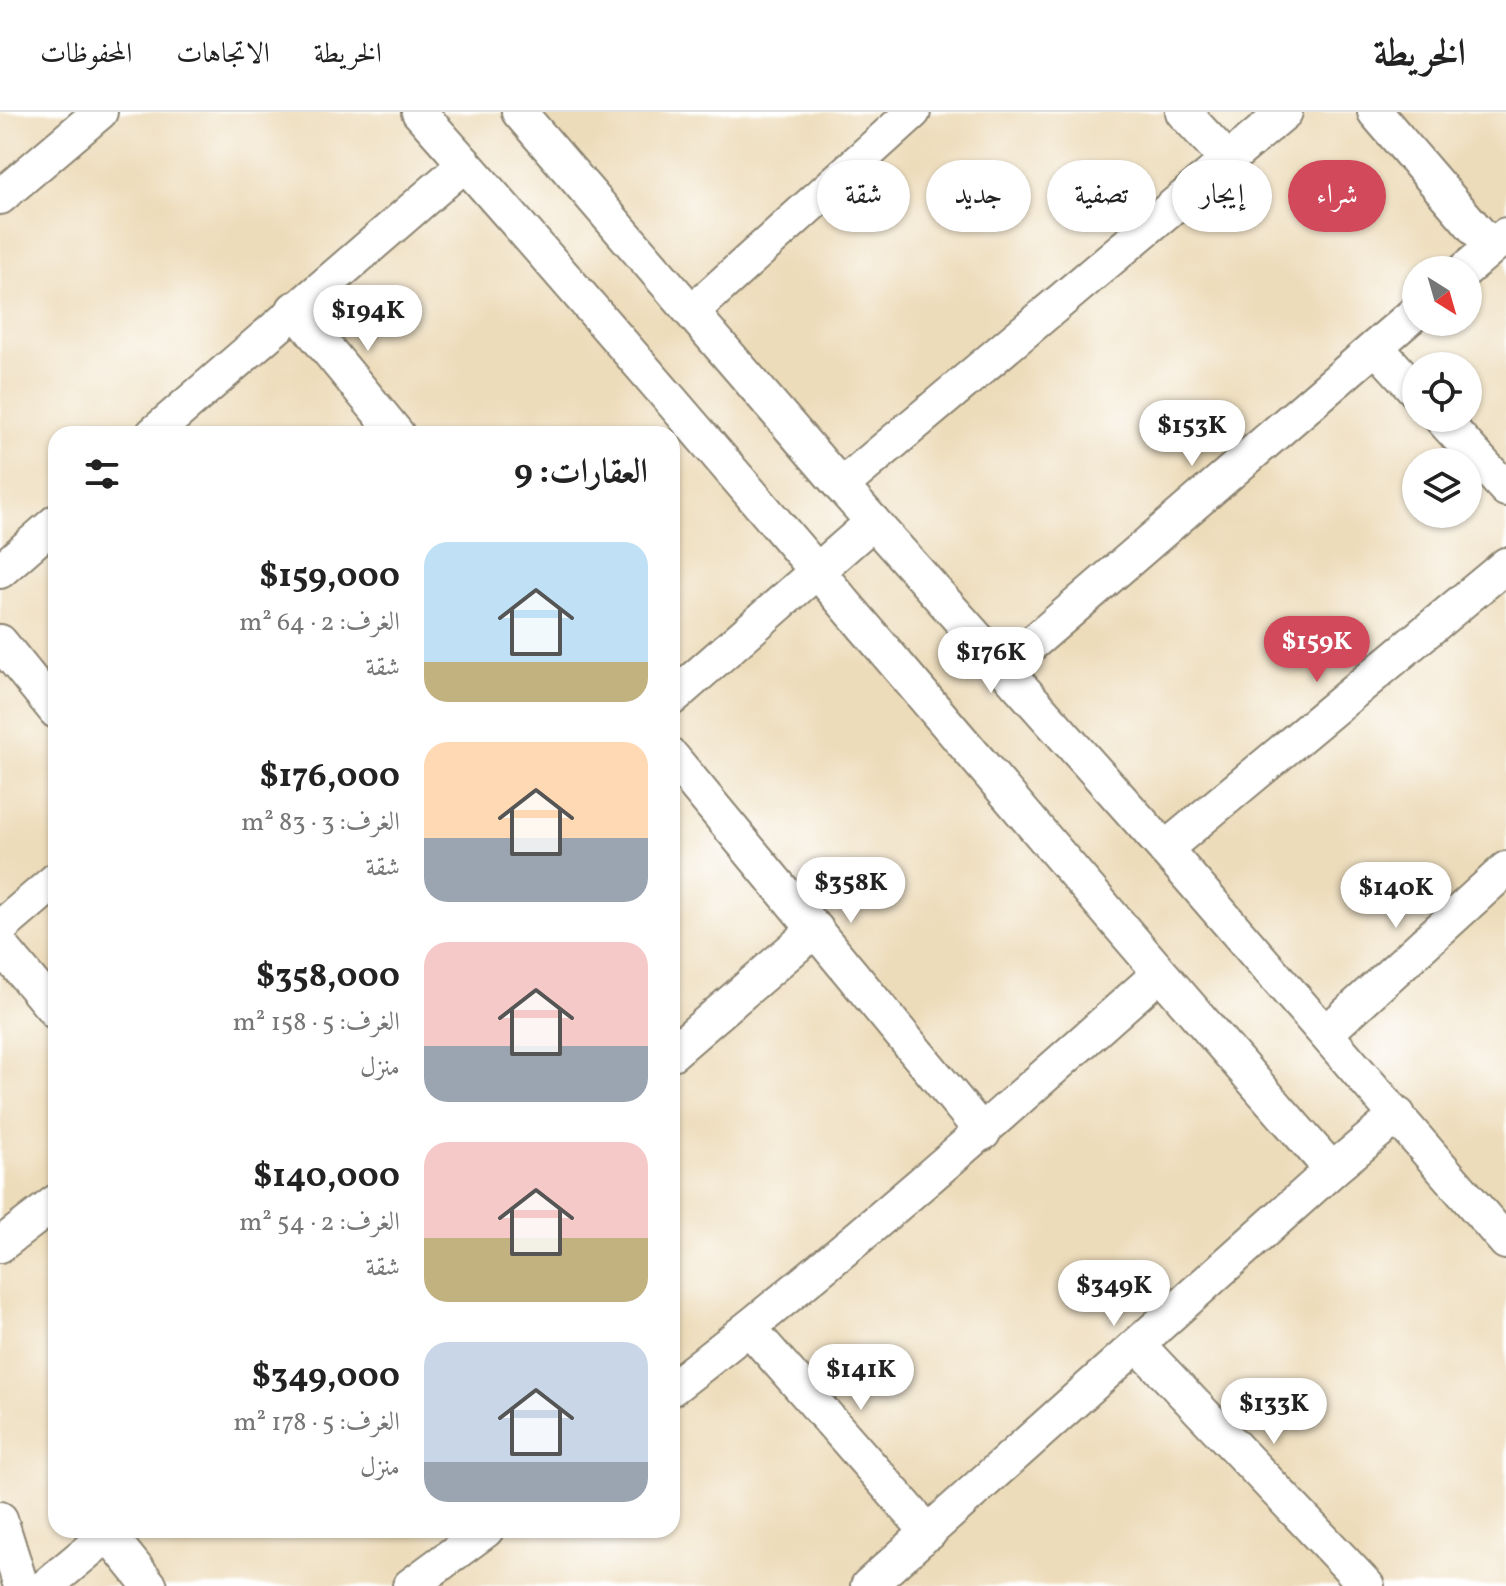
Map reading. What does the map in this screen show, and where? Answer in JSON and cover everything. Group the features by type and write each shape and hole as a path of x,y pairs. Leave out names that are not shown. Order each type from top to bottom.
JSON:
{"street":[{"path":"0,197 100,112"},
{"path":"419,112 818,571 1159,974 1332,1170"},
{"path":"693,311 913,112"},
{"path":"1183,112 1228,160 1285,112"},
{"path":"1375,112 1499,241 1481,256"},
{"path":"529,115 841,486 1005,667 1398,1115 1500,1221"},
{"path":"165,426 294,309 465,164"},
{"path":"841,486 1172,207"},
{"path":"294,309 390,426"},
{"path":"1005,667 1402,324"},
{"path":"1376,347 1402,376"},
{"path":"1454,432 1506,489"},
{"path":"680,691 873,522"},
{"path":"0,571 48,529"},
{"path":"1165,849 1506,565"},
{"path":"0,642 48,701"},
{"path":"680,767 983,1133"},
{"path":"1326,1033 1506,869"},
{"path":"0,928 48,887"},
{"path":"680,1046 816,929"},
{"path":"0,945 48,1002"},
{"path":"680,1382 983,1133 1159,974"},
{"path":"868,1586 1332,1170 1398,1115"},
{"path":"0,1245 48,1208"},
{"path":"749,1328 929,1533"},
{"path":"1138,1345 1367,1586"},
{"path":"0,1519 21,1586"},
{"path":"46,1586 104,1538"},
{"path":"115,1538 150,1586"},
{"path":"410,1586 475,1538"}]}
